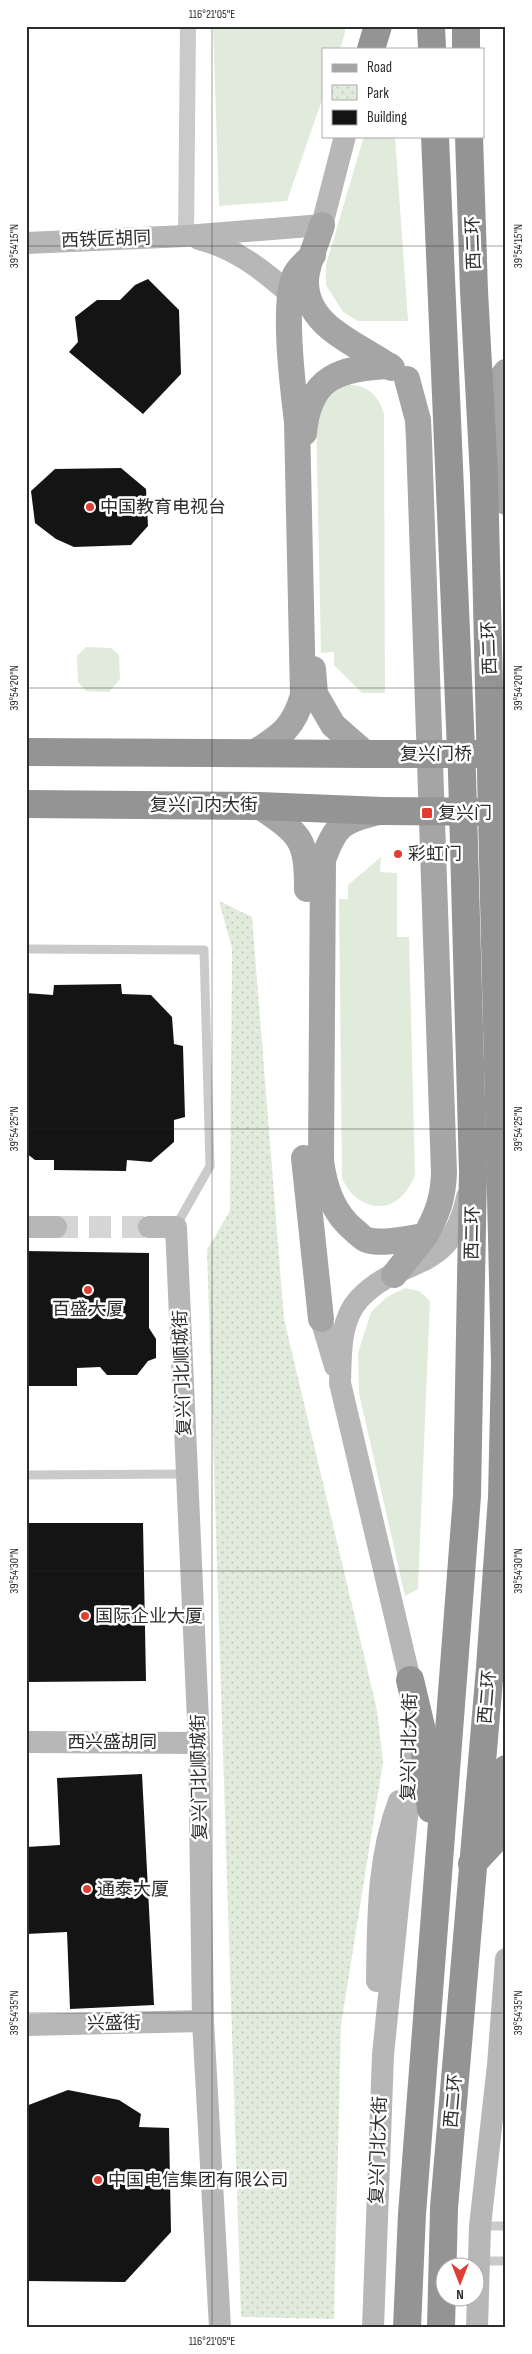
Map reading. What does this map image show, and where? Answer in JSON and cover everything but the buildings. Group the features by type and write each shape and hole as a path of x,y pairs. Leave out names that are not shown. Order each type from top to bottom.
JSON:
{"highway":[{"path":"371,48 378,26"},
{"path":"431,26 432,48"},
{"path":"466,26 466,48"},
{"name":"西二环","path":"435,138 462,772 505,1365 502,1497 490,1668 444,2208 441,2328"},
{"name":"西二环","path":"407,2328 412,2214 492,1175 492,769 484,476 474,291 469,138"},
{"path":"26,752 366,754"},
{"name":"复兴门桥","path":"366,754 506,754"},
{"name":"复兴门内大街","path":"26,804 259,806 382,811"},
{"path":"382,811 506,812"},
{"path":"410,1680 423,1735 438,1871"},
{"path":"472,1864 497,1836 506,1769"}],"main road":[{"path":"322,225 306,280 313,308 328,327 398,372 430,400 447,425"},
{"path":"254,753 282,735 297,716 303,695 296,422 292,378 290,294 295,273 313,255"},
{"path":"366,754 333,726 315,694 304,434 306,414 315,394 331,378 345,371 360,367 398,372"},
{"path":"394,1275 425,1236 434,1220 443,1197 444,1172 418,426 398,372"},
{"path":"484,476 489,425 495,394 498,382 506,372"},
{"path":"506,406 503,417 506,502"},
{"path":"259,806 287,825 302,843 307,860 304,1160 320,1320"},
{"path":"382,811 348,820 330,838 323,860 321,1161 324,1185 333,1205 344,1222 367,1240 395,1241 425,1236"}],"street":[{"path":"186,236 188,26"},
{"path":"365,48 369,26"},
{"path":"186,236 322,225 345,138"},
{"path":"186,236 212,242 232,251 262,270 290,294"},
{"name":"西铁匠胡同","path":"26,243 186,236"},
{"name":"复兴门北大街","path":"373,2328 379,2123 376,2004 379,1896 385,1852 393,1817 412,1767 413,1725 410,1680 340,1383 341,1340 348,1318 358,1300 394,1275 435,1255 448,1243 464,1210 492,1175"},
{"path":"26,1227 56,1227"},
{"path":"149,1227 176,1227"},
{"name":"复兴门北顺城街","path":"176,1227 198,1743 203,2021 220,2328"},
{"path":"320,1320 340,1383"},
{"name":"西兴盛胡同","path":"26,1742 198,1743"},
{"path":"478,2256 480,2226 502,2057 506,1959"},
{"name":"兴盛街","path":"26,2025 203,2021"},
{"path":"477,2306 477,2328"}],"lane":[{"path":"26,950 204,950 210,1166 176,1227"},
{"path":"26,1475 187,1474"},
{"path":"480,2226 506,2226"},
{"path":"484,2261 506,2261"}],"green space":[{"path":"213,26 345,26 340,48 322,48 322,100 287,201 219,206"},
{"path":"363,138 395,138 408,321 358,321 343,312 326,285 326,265"},
{"path":"340,384 356,385 368,390 377,399 384,414 385,693 362,693 334,665 334,652 321,653 316,414"},
{"path":"86,647 111,648 119,655 120,679 109,692 86,691 78,682 77,656"},
{"path":"381,857 380,872 397,873 397,937 409,937 415,1175 407,1190 399,1199 388,1205 379,1206 371,1205 356,1198 345,1185 342,1177 339,899 348,899 348,885"},
{"path":"219,901 252,917 284,1319 377,1710 383,1762 341,2025 334,2319 241,2317 207,1250 230,1211 232,948"},
{"path":"405,1288 419,1291 430,1301 418,1589 405,1596 359,1393 358,1353 371,1312 387,1297"}],"tunnel":[{"path":"56,1227 149,1227"}],"place":[{"name":"中国教育电视台","path":"90,507"},
{"name":"复兴门","path":"427,813"},
{"name":"彩虹门","path":"398,854"},
{"name":"百盛大厦","path":"88,1290"},
{"name":"国际企业大厦","path":"85,1616"},
{"name":"通泰大厦","path":"87,1889"},
{"name":"中国电信集团有限公司","path":"98,2180"}]}
